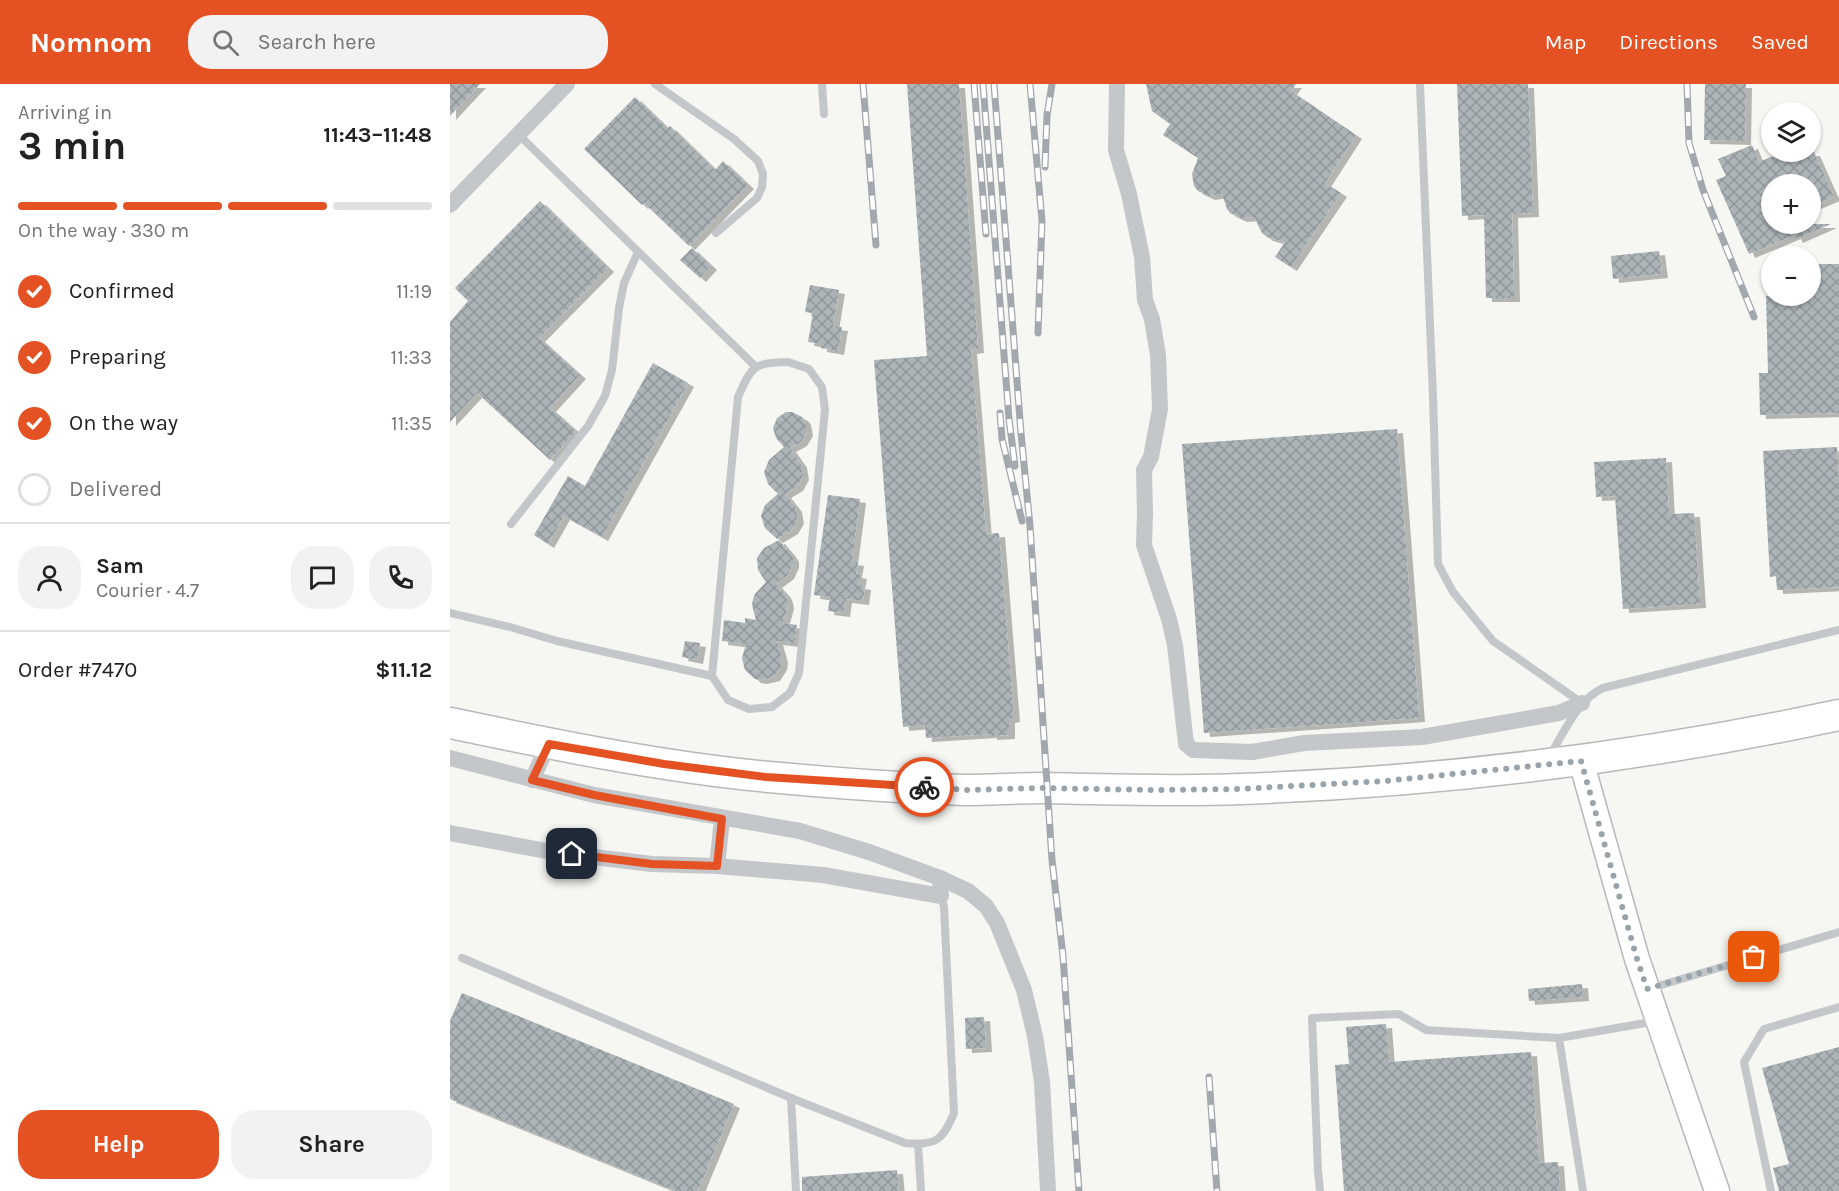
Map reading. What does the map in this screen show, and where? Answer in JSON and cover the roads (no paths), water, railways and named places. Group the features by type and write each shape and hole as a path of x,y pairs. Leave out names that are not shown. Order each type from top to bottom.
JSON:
{"highway":[{"path":"450,723 549,744 664,764 766,777 968,790 1038,788 1153,790 1238,789 1385,781 1581,761 1696,743 1839,715"}],"street":[{"path":"450,205 567,84"},
{"path":"1117,84 1116,150 1129,194 1142,257 1145,300 1152,320 1158,355 1160,409 1150,457 1144,470 1144,545 1175,645 1186,744 1193,750 1252,752 1304,743 1422,737 1559,713 1582,703"},
{"path":"532,780 549,744"},
{"path":"450,758 594,795 800,831 869,852 940,878 968,891 986,906 997,923 1024,990 1035,1036 1042,1082 1048,1191"},
{"path":"1581,761 1637,959 1717,1191"},
{"path":"717,866 722,819"},
{"path":"450,833 552,852 652,864 717,866 823,875 941,896 940,878"}],"lane":[{"path":"655,84 734,139 758,161 761,168 762,187 757,198 717,233"},
{"path":"822,84 824,114"},
{"path":"1420,84 1438,564 1453,592 1493,641 1582,703"},
{"path":"518,134 756,367"},
{"path":"511,524 588,426 605,396 612,370 624,283 638,252"},
{"path":"789,362 809,369 822,387 825,410 799,673 790,693 772,707 749,709 728,700 712,676 738,397 747,376 756,367 766,363 789,362"},
{"path":"450,613 557,641 712,676"},
{"path":"1544,764 1582,703 1593,692 1839,630"},
{"path":"462,958 791,1098 905,1143 918,1144 934,1141 947,1131 954,1113 944,908 941,896"},
{"path":"1647,989 1839,932"},
{"path":"1771,1191 1744,1062 1764,1029 1839,1007"},
{"path":"1320,1191 1312,1018 1399,1014 1426,1030 1559,1038 1658,1021"},
{"path":"1559,1038 1583,1191"},
{"path":"791,1098 796,1191"},
{"path":"918,1144 921,1191"}],"railway":[{"path":"863,84 876,245"},
{"path":"974,84 986,234"},
{"path":"983,84 1009,419 1015,466"},
{"path":"994,84 1030,526 1052,860 1063,956 1079,1191"},
{"path":"1030,84 1042,221 1038,333"},
{"path":"1045,167 1047,115 1052,84"},
{"path":"1687,84 1689,143 1703,190 1754,317"},
{"path":"1000,413 1002,439 1022,521"},
{"path":"1209,1077 1217,1191"}]}
